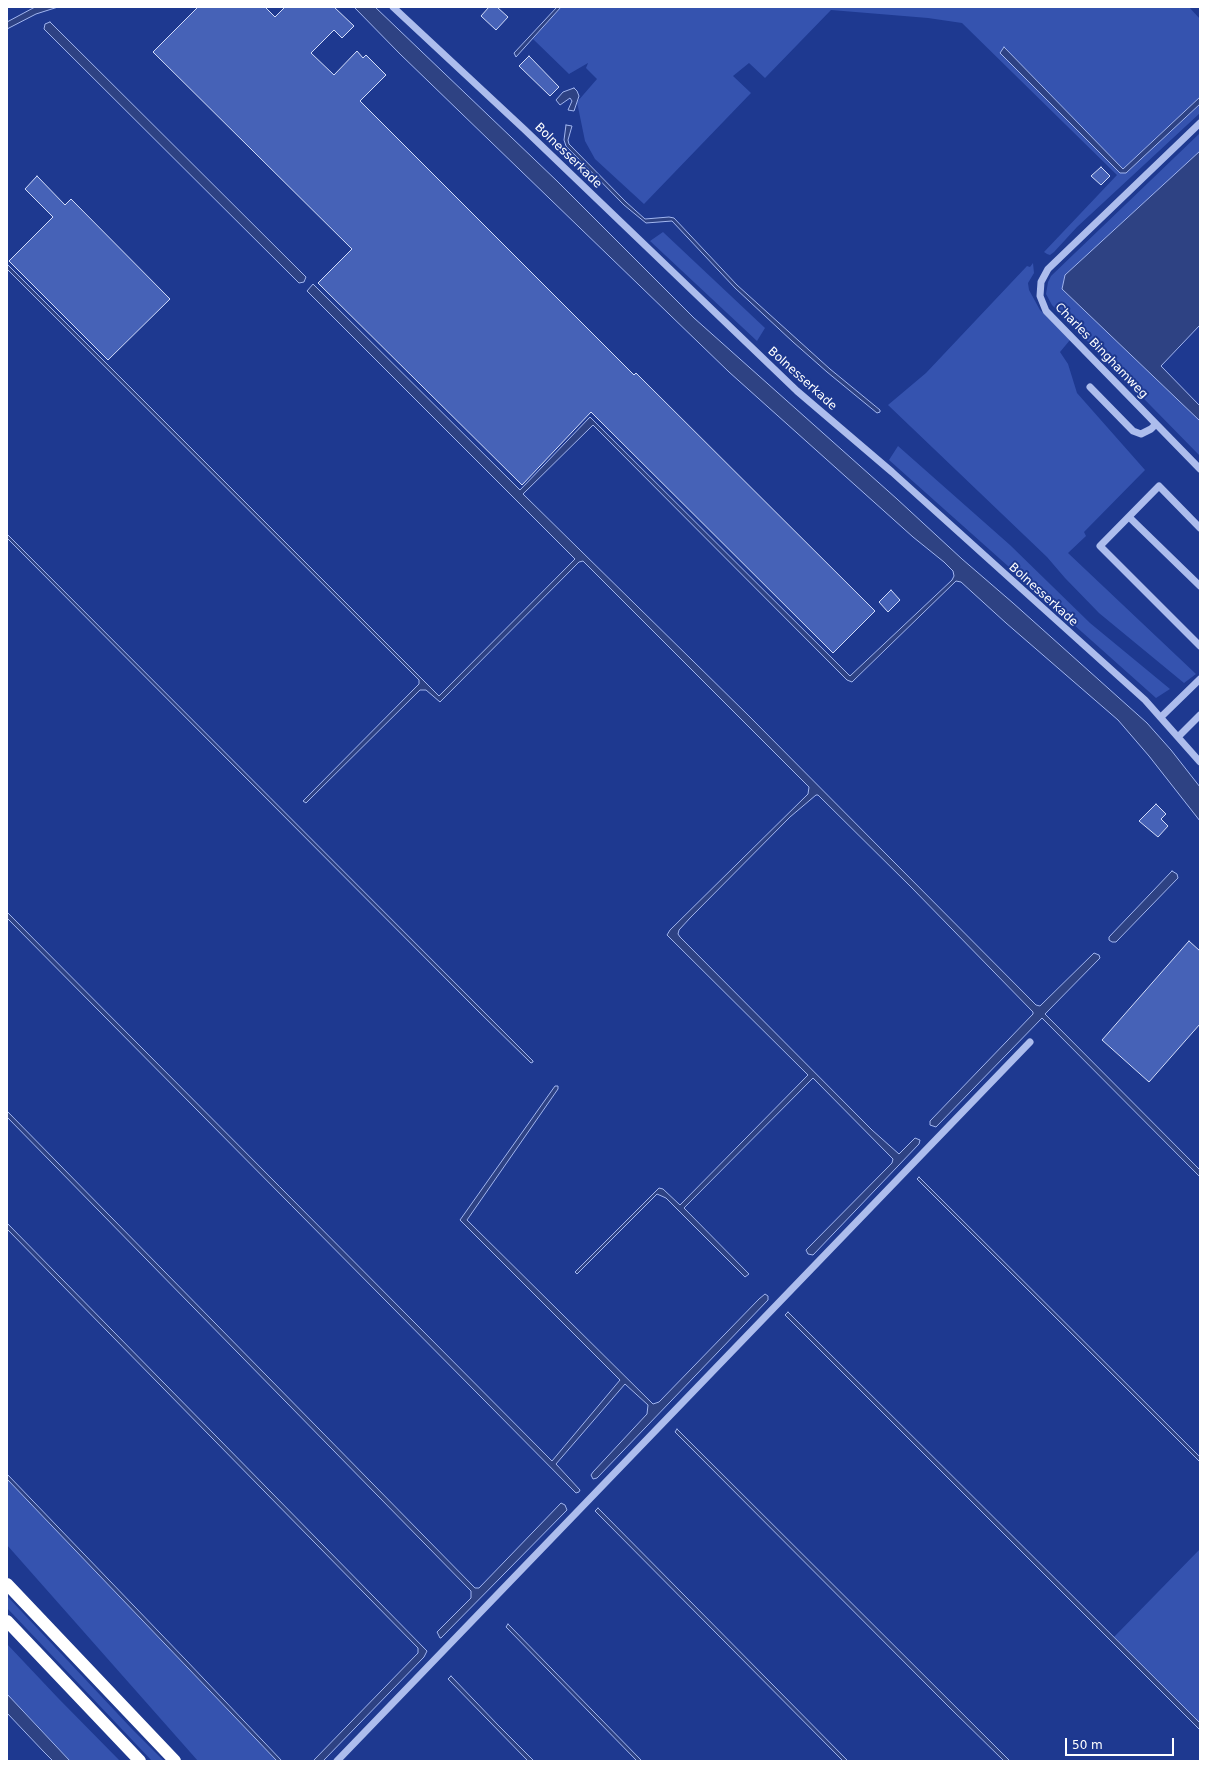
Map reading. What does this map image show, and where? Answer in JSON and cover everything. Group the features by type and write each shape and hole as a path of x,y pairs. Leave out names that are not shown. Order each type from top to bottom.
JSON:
{"highway":[{"path":"7,1584 175,1761"},
{"path":"7,1621 140,1761"}],"street":[{"name":"Bolnesserkade","path":"393,7 525,130 797,391 892,472 1145,700 1200,762"},
{"name":"Charles Binghamweg","path":"1200,123 1048,269 1041,282 1040,296 1046,311 1200,469"},
{"path":"1090,387 1133,431 1142,434 1151,430 1156,424"},
{"path":"1200,528 1159,486 1100,546 1200,646"},
{"path":"1129,517 1200,586"},
{"path":"1161,717 1200,679"},
{"path":"1178,736 1200,715"},
{"path":"337,1761 1030,1042"}],"shaded area":[{"path":"35,7 58,7 36,14 7,29 7,22"},
{"path":"354,7 375,7 557,181 694,318 1147,723 1171,750 1200,787 1200,821 1149,756 1118,720 961,582 956,581 852,682 847,680 593,425 523,494 749,716 1036,1005 1040,1006 1094,953 1099,955 1100,958 1045,1014 1200,1170 1200,1177 1042,1018 936,1127 930,1125 930,1121 1033,1014 1033,1012 911,887 818,795 816,795 790,817 690,918 679,930 678,934 872,1130 899,1154 915,1138 920,1140 919,1144 813,1255 808,1254 806,1250 892,1163 893,1159 813,1078 684,1208 749,1274 745,1277 666,1198 657,1194 577,1274 575,1272 659,1188 663,1189 680,1205 808,1075 667,935 670,930 808,794 809,787 583,561 579,562 440,702 426,690 420,690 306,803 303,801 419,684 419,680 7,269 7,264 439,696 575,559 307,291 313,284 520,490 590,417 850,676 952,580 954,576 953,571 944,562 913,537 729,372 400,54"},
{"path":"557,7 561,7 516,57 514,53"},
{"path":"561,7 1189,7 1200,19 1200,97 1123,169 1005,48 1126,173 1200,104 1200,113 1077,227 1050,255 1044,252 1117,175 962,23 928,18 831,10 765,78 749,63 733,76 751,93 644,204 595,159 585,141 577,102 597,79 586,68 588,63 569,74 533,39"},
{"path":"50,22 306,277 304,282 299,283 44,29 45,24"},
{"path":"1004,47 1123,169 1200,97 1200,104 1126,173 1120,173 1000,53"},
{"path":"574,88 579,96 574,111 568,110 572,101 570,98 560,105 556,100 563,92"},
{"path":"566,125 572,126 568,140 569,144 626,202 645,219 674,218 737,285 830,369 880,410 880,412 877,413 793,342 735,288 672,221 646,223 624,205 566,146 564,140"},
{"path":"1200,133 1200,151 1065,275 1062,289 1200,421 1200,456 1052,305 1046,294 1048,282 1051,276"},
{"path":"1200,151 1200,325 1161,366 1200,406 1200,421 1062,289 1065,275"},
{"path":"663,232 765,328 757,341 650,241"},
{"path":"1033,263 1034,273 1028,283 1029,290 1040,310 1070,340 1060,352 1068,364 1077,393 1145,470 1084,532 1086,536 1068,553 1196,674 1184,683 1099,613 1047,557 888,405 926,373 1027,266 1030,267"},
{"path":"898,446 1010,545 1090,623 1170,689 1156,698 889,460"},
{"path":"7,534 533,1062 531,1063 479,1012 7,538"},
{"path":"1172,871 1177,874 1178,878 1116,942 1109,940 1109,937"},
{"path":"7,912 552,1461 620,1380 460,1220 555,1086 558,1086 558,1089 467,1220 653,1404 659,1402 759,1299 765,1294 768,1296 768,1300 597,1478 593,1479 591,1475 593,1472 647,1414 648,1405 625,1384 556,1464 580,1490 576,1493 7,918"},
{"path":"7,1111 475,1588 479,1588 561,1503 565,1505 567,1510 440,1638 437,1632 471,1598 471,1591 7,1117"},
{"path":"919,1177 1200,1457 1200,1462 917,1179"},
{"path":"7,1223 427,1651 424,1657 323,1761 313,1761 418,1653 418,1648 7,1229"},
{"path":"788,1312 1200,1723 1200,1730 785,1315"},
{"path":"677,1429 1010,1761 1004,1761 951,1709 675,1432"},
{"path":"7,1474 282,1761 277,1761 7,1479"},
{"path":"7,1479 277,1761 198,1761 7,1545"},
{"path":"598,1508 848,1761 843,1761 595,1511"},
{"path":"1200,1549 1200,1723 1114,1637"},
{"path":"7,1596 164,1761 152,1761 7,1608"},
{"path":"508,1624 642,1761 637,1761 506,1627"},
{"path":"7,1644 120,1761 70,1761 7,1694"},
{"path":"451,1676 534,1761 528,1761 448,1679"},
{"path":"7,1694 70,1761 53,1761 7,1713"}],"building":[{"path":"198,7 265,7 275,17 285,7 334,7 354,26 342,38 334,30 311,53 334,75 357,51 363,58 366,55 386,75 360,101 634,375 636,373 875,611 833,653 591,412 522,485 318,283 352,249 153,52"},
{"path":"489,7 497,7 508,17 496,30 481,16"},
{"path":"529,56 559,87 550,96 519,66"},
{"path":"1101,167 1110,176 1101,185 1091,176"},
{"path":"37,176 65,205 71,199 170,299 108,360 9,261 53,217 25,189"},
{"path":"891,590 900,600 888,612 879,602"},
{"path":"1156,804 1166,814 1161,819 1168,826 1158,837 1139,821"},
{"path":"1189,941 1200,951 1200,1024 1149,1082 1102,1040"}]}
